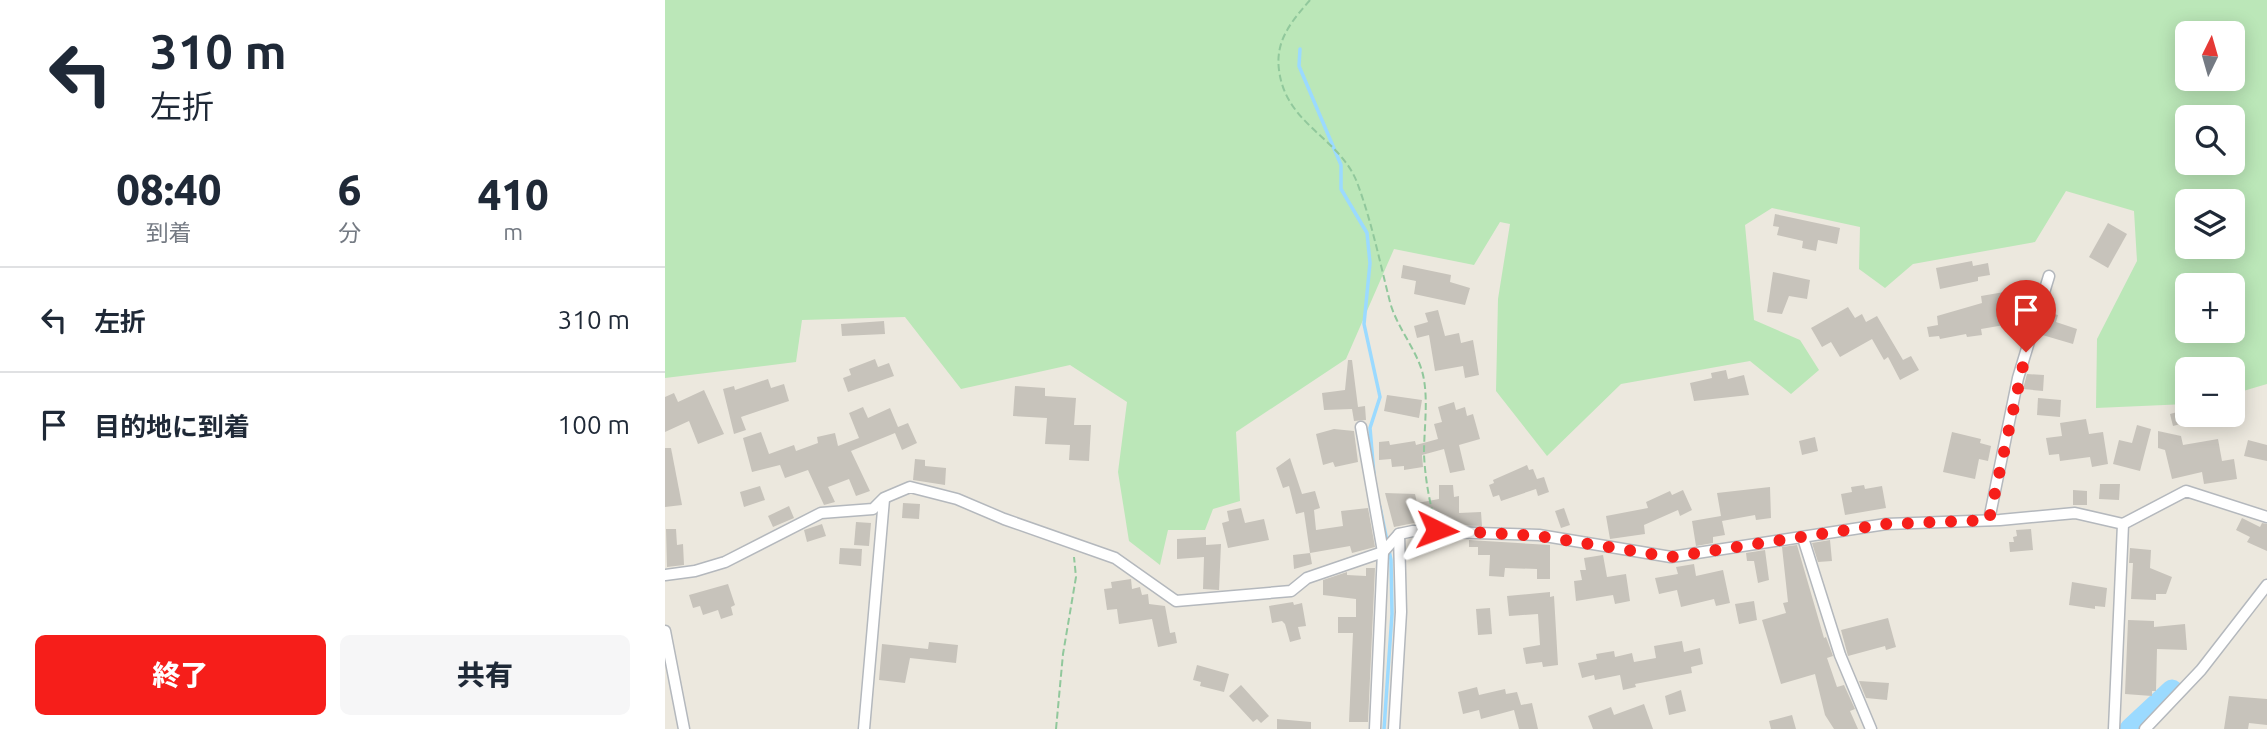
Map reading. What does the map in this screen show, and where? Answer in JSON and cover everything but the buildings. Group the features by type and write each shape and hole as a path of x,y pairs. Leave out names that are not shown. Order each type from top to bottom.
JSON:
{"street":[{"path":"1989,520 2018,378 2049,276"},
{"path":"1360,428 1383,552 1375,729"},
{"path":"665,575 695,572 725,562 821,513 873,509 884,498 910,487 957,499 1004,519 1115,558 1176,601 1291,591 1307,578 1383,552 1399,534 1437,530 1539,536 1671,557 1706,554 1751,543 1803,538 1886,524 2075,513 2123,524 2186,491 2267,517"},
{"path":"864,729 884,498"},
{"path":"2114,729 2123,524"},
{"path":"1394,729 1401,612 1399,534"},
{"path":"1803,538 1840,655 1871,729"},
{"path":"2145,729 2201,670 2267,585"},
{"path":"665,631 684,729"}],"path":[{"path":"1310,0 1285,33 1278,50 1279,71 1287,97 1302,121 1346,160 1357,182 1379,253 1390,303 1424,378 1424,456 1428,496 1437,530"},
{"path":"1056,729 1063,654 1076,577 1073,542"}],"green space":[{"path":"665,0 2267,0 2267,384 2245,390 2245,357 2175,357 2175,405 2096,408 2097,339 2137,261 2134,211 2066,191 2035,242 1913,264 1885,288 1859,269 1860,227 1772,208 1745,225 1754,320 1800,340 1819,370 1791,394 1750,361 1621,384 1547,456 1496,391 1498,299 1510,224 1500,222 1474,265 1394,249 1346,359 1236,432 1240,501 1213,509 1205,530 1168,530 1160,565 1129,541 1118,472 1127,402 1070,365 961,389 905,317 802,320 796,362 665,378"}],"waterway":[{"path":"1300,49 1299,66 1341,165 1341,189 1367,233 1370,263 1364,324 1380,397 1370,428 1374,475"},
{"path":"1380,507 1391,560 1392,614 1384,729"},
{"path":"2130,729 2172,690"}],"route":[{"path":"1437,530 1539,536 1671,557 1706,554 1751,543 1803,538 1886,524 1989,520 2018,378 2026,352"}]}
